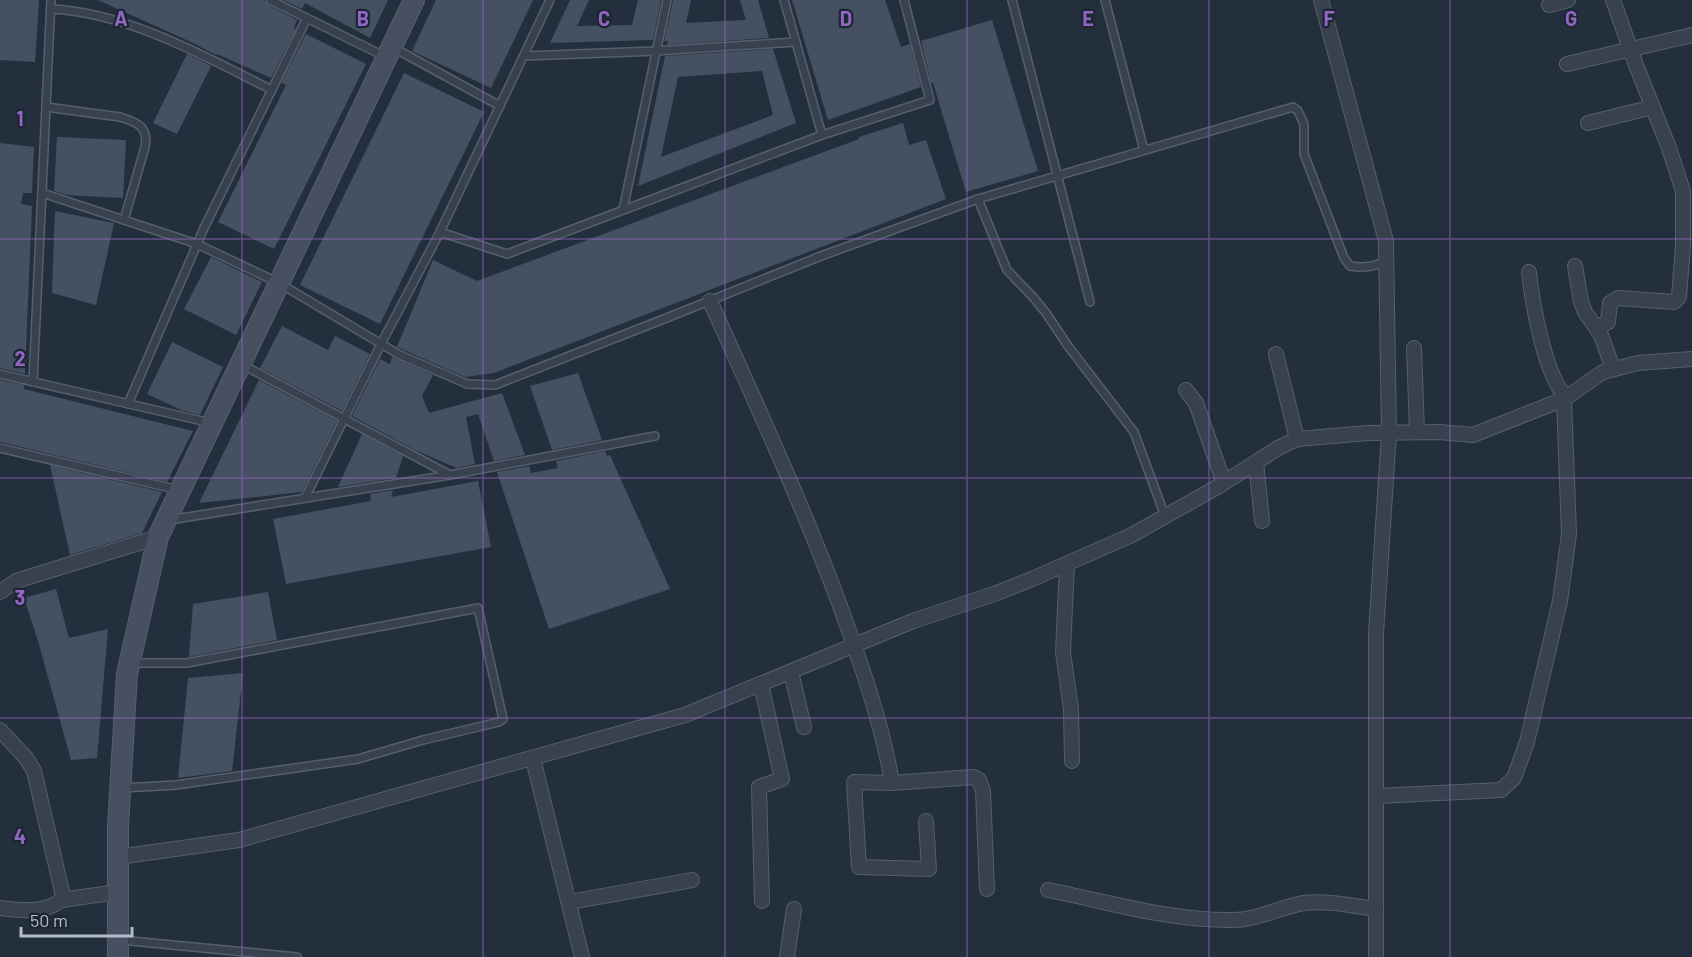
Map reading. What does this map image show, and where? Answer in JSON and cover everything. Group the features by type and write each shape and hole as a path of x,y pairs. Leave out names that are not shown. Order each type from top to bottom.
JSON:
{"street":[{"path":"118,948 120,789 127,674 162,529 414,0"},
{"path":"1321,0 1386,241 1389,433 1376,633 1376,957"},
{"path":"1549,5 1568,0"},
{"path":"1596,328 1608,322 1610,303 1618,298 1674,302 1679,297 1683,245 1683,191 1613,0"},
{"path":"1567,64 1692,35"},
{"path":"1588,123 1653,107"},
{"path":"1575,266 1581,302 1608,352 1613,369"},
{"path":"1377,796 1501,790 1514,778 1527,742 1557,612 1569,534 1565,398 1545,355 1529,272"},
{"path":"710,301 814,537 854,645 887,751 892,783"},
{"path":"1414,348 1417,432"},
{"path":"1276,354 1297,439"},
{"path":"118,856 238,840 685,715 913,621 997,593 1132,535 1297,439 1417,432 1473,435 1565,398 1603,372 1638,363 1692,359"},
{"path":"1186,390 1196,403 1224,483"},
{"path":"1256,462 1262,521"},
{"path":"0,592 16,581 162,529"},
{"path":"1067,564 1064,652 1071,709 1072,761"},
{"path":"791,672 804,727"},
{"path":"761,684 782,779 759,787 762,901"},
{"path":"0,730 26,758 34,771 64,900"},
{"path":"533,759 582,957"},
{"path":"926,821 929,869 859,867 854,782 892,783 973,777 979,780 983,791 987,889"},
{"path":"569,902 692,880"},
{"path":"1048,890 1168,915 1194,918 1234,920 1251,918 1318,902 1376,909"},
{"path":"0,908 27,911 55,906 64,900 118,892"},
{"path":"787,957 794,909"}],"lane":[{"path":"33,382 51,0"},
{"path":"270,0 389,52 500,106"},
{"path":"305,498 381,344 440,232 550,0"},
{"path":"623,210 667,0"},
{"path":"784,0 822,135"},
{"path":"440,232 507,254 822,135 930,100 904,0"},
{"path":"1012,0 1090,303"},
{"path":"1105,0 1144,150"},
{"path":"51,9 69,9 154,34 272,90"},
{"path":"128,404 197,244 307,18"},
{"path":"524,56 796,42"},
{"path":"42,193 197,244 279,283 398,354 467,384 495,385 821,256 978,199 1293,106 1304,124 1304,154 1344,258 1350,266 1364,268 1386,261"},
{"path":"46,107 120,117 130,120 145,130 148,135 124,220"},
{"path":"978,199 1006,270 1034,297 1068,346 1134,432 1165,516"},
{"path":"241,364 450,475"},
{"path":"0,374 212,424"},
{"path":"162,529 305,498 450,475 655,436"},
{"path":"0,448 180,491"},
{"path":"120,789 176,785 358,759 423,740 499,722 503,719 478,608 187,663 129,663"},
{"path":"118,948 297,957"}],"building":[{"path":"0,0 39,0 35,62 0,60"},
{"path":"98,0 264,0 268,5 297,20 294,28 296,29 271,78"},
{"path":"283,0 388,0 370,38 305,3 302,9"},
{"path":"436,0 533,0 491,88 412,51"},
{"path":"570,0 589,0 577,26 632,25 638,0 661,0 653,40 550,43"},
{"path":"673,0 691,0 686,23 746,20 740,0 758,0 769,38 667,45 668,41 664,41"},
{"path":"792,0 885,0 901,47 910,44 921,87 828,120"},
{"path":"992,20 1038,171 966,192 933,83 931,83 921,41"},
{"path":"306,34 366,64 274,249 218,222 286,85 281,83"},
{"path":"773,49 796,123 638,186 665,56","holes":["762,71 773,115 661,157 678,77"]},
{"path":"187,54 211,66 177,134 153,123"},
{"path":"404,73 484,112 380,324 300,285"},
{"path":"903,123 909,145 926,140 946,199 494,373 465,377 397,347 433,260 477,281 859,139 859,137"},
{"path":"57,137 126,140 123,198 67,195 54,191"},
{"path":"0,143 34,147 32,193 23,193 21,204 32,206 25,374 0,368"},
{"path":"55,211 114,223 96,305 52,293"},
{"path":"211,257 262,282 236,335 184,309"},
{"path":"282,326 328,350 335,336 370,354 342,411 260,368"},
{"path":"172,342 223,367 200,415 181,410 147,394"},
{"path":"392,357 433,375 422,396 429,413 502,393 525,455 494,461 478,414 466,417 475,464 457,468 417,451 352,416 380,359 390,364"},
{"path":"578,373 602,440 552,450 530,386"},
{"path":"0,380 24,385 24,389 193,431 167,482 0,442"},
{"path":"259,380 337,421 302,492 199,503"},
{"path":"362,434 403,456 396,478 338,487"},
{"path":"605,451 607,456 610,455 670,589 549,629 497,472 529,466 531,473 558,468 556,461"},
{"path":"50,465 162,492 142,533 70,555"},
{"path":"478,481 491,547 286,584 273,519 371,501 370,494 393,490 391,497"},
{"path":"56,589 69,638 108,629 97,758 71,760 24,598"},
{"path":"268,592 277,640 189,657 193,604"},
{"path":"243,673 232,771 178,778 188,678"}]}
